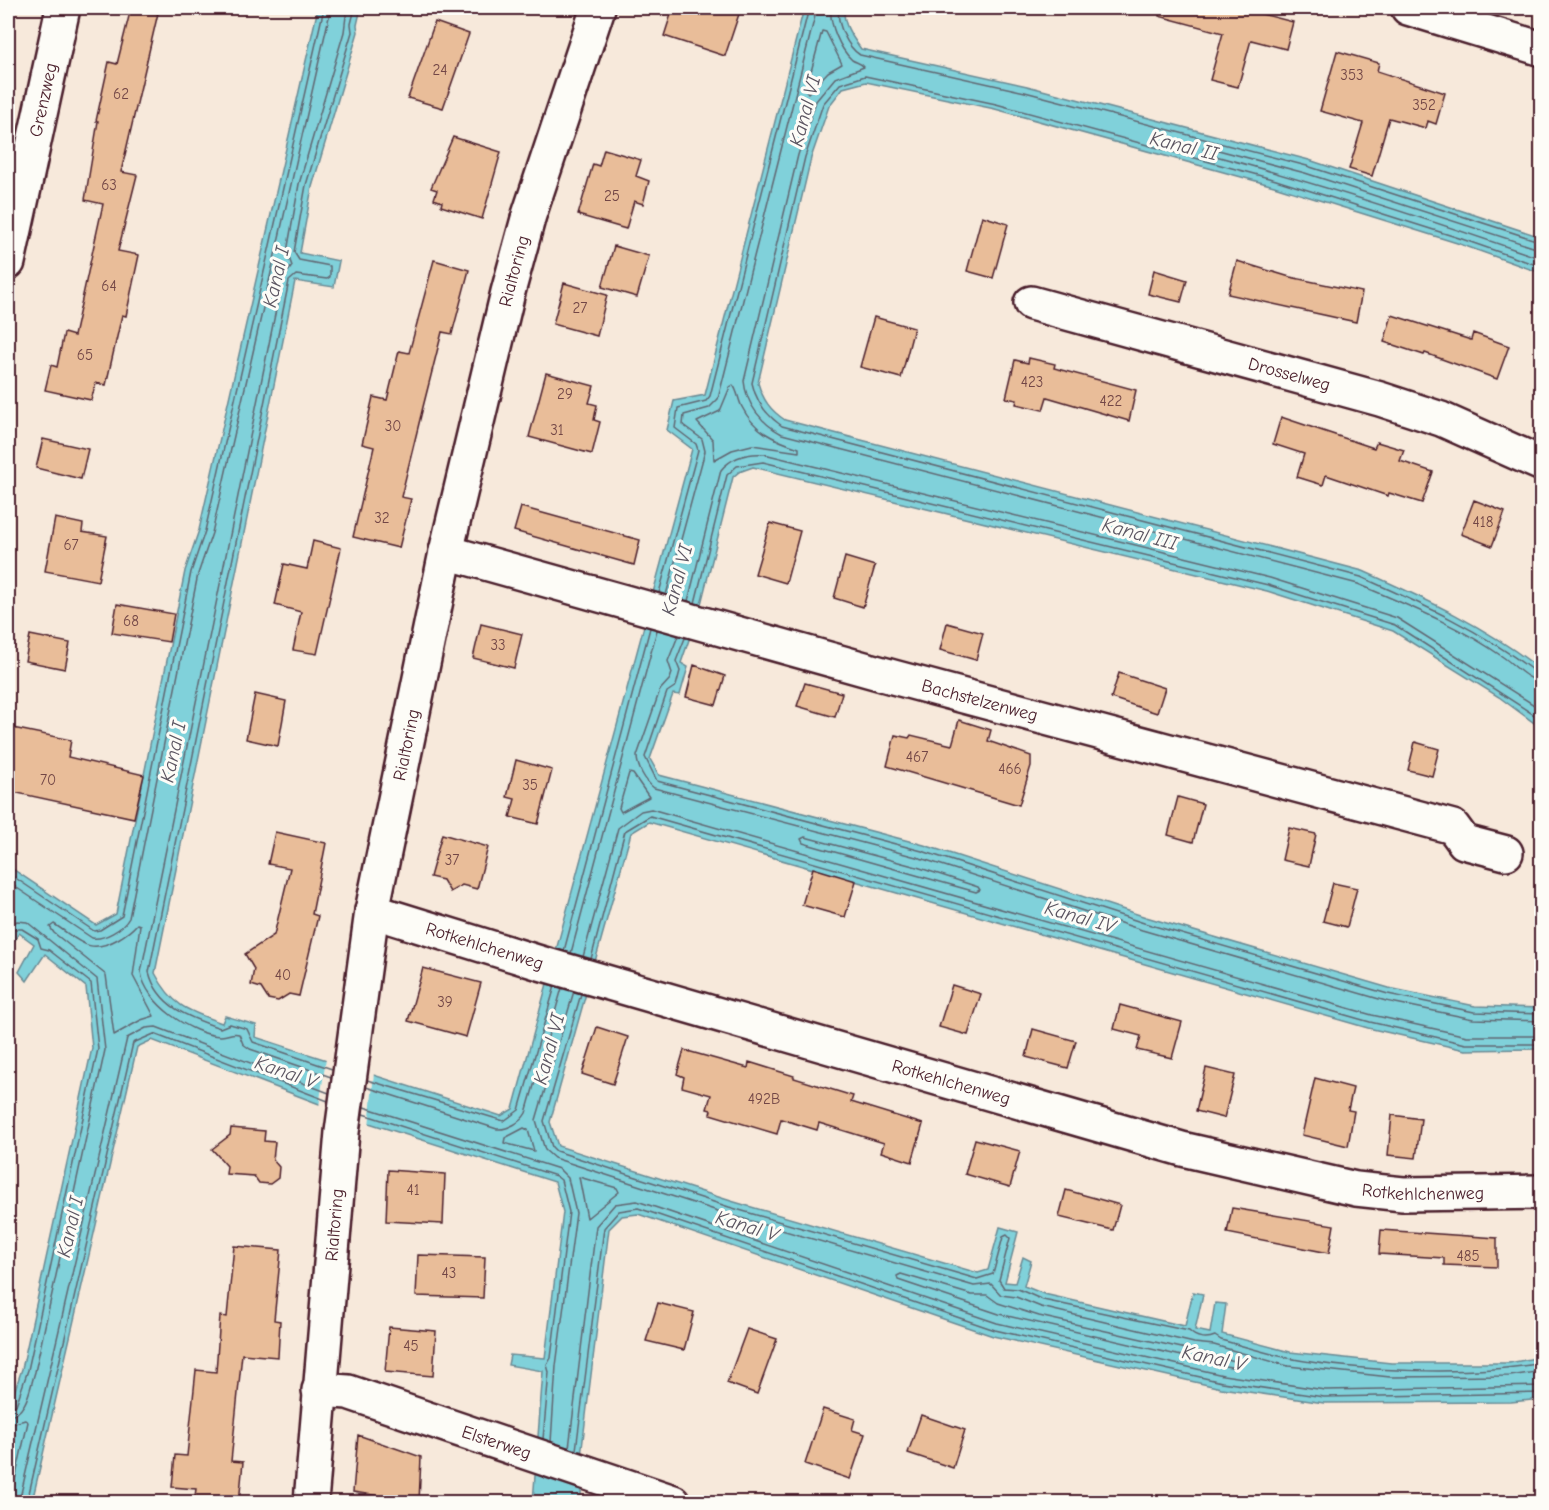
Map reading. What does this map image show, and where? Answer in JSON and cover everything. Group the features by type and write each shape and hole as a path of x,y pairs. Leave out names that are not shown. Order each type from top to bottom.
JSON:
{"street":[{"name":"Grenzweg","path":"8,262 63,8"},
{"name":"Rialtoring","path":"310,1503 342,1132 372,910 446,552 508,292 529,215 598,8"},
{"path":"1408,8 1542,49"},
{"name":"Drosselweg","path":"1031,303 1380,399 1441,419 1542,464"},
{"name":"Bachstelzenweg","path":"446,552 1453,827 1464,842 1506,853"},
{"name":"Rotkehlchenweg","path":"372,910 603,982 1182,1149 1356,1189 1402,1194 1542,1192"},
{"name":"Elsterweg","path":"319,1390 348,1392 673,1503"}],"water":[{"path":"318,8 361,8 357,25 358,32 312,187 300,253 339,261 334,287 295,281 155,973 168,993 190,1011 222,1023 225,1016 256,1025 255,1037 501,1116 513,1109 692,449 667,430 674,401 705,395 804,8 845,8 846,24 861,49 1027,86 1309,160 1541,237 1541,273 1457,243 1274,186 995,109 866,82 843,88 829,106 811,158 758,383 762,395 775,412 785,420 1363,571 1433,603 1478,627 1541,670 1541,728 1499,697 1393,631 1267,591 753,467 733,477 700,608 681,663 688,667 680,695 673,694 650,759 659,775 924,845 1146,917 1389,988 1475,1006 1541,1008 1541,1049 1465,1050 1368,1028 649,822 631,833 550,1122 558,1146 731,1201 978,1273 988,1270 1000,1227 1018,1232 1005,1282 1015,1283 1023,1257 1031,1261 1024,1286 1044,1294 1185,1326 1193,1292 1203,1294 1195,1330 1210,1333 1215,1303 1226,1304 1222,1334 1290,1352 1391,1363 1509,1363 1541,1357 1541,1399 1511,1402 1324,1403 1221,1388 993,1336 638,1214 622,1216 609,1229 581,1456 581,1502 533,1502 543,1371 508,1365 510,1355 545,1358 563,1212 555,1182 369,1123 152,1040 137,1047 32,1502 8,1502 8,1410 22,1369 92,1048 86,987 45,954 27,981 19,972 34,944 19,933 8,951 8,866 96,925 116,914 185,571 199,530"}],"pier":[{"path":"326,1058 374,1072 369,1127 319,1107"}],"building":[{"path":"131,8 158,13 121,172 137,175 118,251 139,255 126,316 122,315 106,385 96,383 91,400 45,390 51,365 57,367 64,333 74,336 103,204 85,200 98,121 96,121 109,62 117,64"},
{"path":"673,8 741,8 725,56 664,36"},
{"path":"1160,8 1239,8 1293,22 1286,49 1251,40 1238,87 1210,80 1223,33 1159,16"},
{"path":"435,22 469,34 443,108 408,98"},
{"path":"1337,51 1379,63 1377,71 1445,93 1436,124 1428,121 1426,128 1389,118 1372,176 1349,169 1363,123 1320,111"},
{"path":"453,137 501,152 482,219 441,206 442,202 434,199 437,190 431,188"},
{"path":"604,149 641,160 636,176 649,181 643,204 634,201 626,229 578,215 593,164 599,166"},
{"path":"982,216 1008,224 993,278 967,271"},
{"path":"614,246 649,256 637,297 602,287"},
{"path":"434,260 469,270 452,334 442,332 423,407 401,497 411,499 399,548 353,537 374,447 362,444 373,397 387,400 399,351 409,353"},
{"path":"1237,261 1290,277 1362,292 1356,322 1228,294"},
{"path":"1154,270 1187,280 1181,302 1148,294"},
{"path":"564,283 607,295 597,336 553,324"},
{"path":"1392,315 1471,340 1473,333 1509,346 1497,379 1425,353 1424,355 1384,342"},
{"path":"874,317 914,328 901,378 860,367"},
{"path":"1029,358 1055,364 1054,368 1136,390 1129,421 1047,397 1043,410 1016,404 1017,400 1006,398 1015,360 1028,363"},
{"path":"546,373 594,386 589,403 597,405 594,420 600,422 592,454 529,437"},
{"path":"1281,417 1374,448 1377,442 1404,450 1400,461 1433,472 1422,503 1389,493 1388,496 1326,475 1323,485 1297,477 1304,454 1273,444"},
{"path":"43,439 88,449 81,479 36,468"},
{"path":"1474,500 1505,512 1492,546 1461,534"},
{"path":"521,507 640,540 634,565 514,531"},
{"path":"55,518 83,524 82,532 107,536 98,581 45,571"},
{"path":"770,523 800,531 786,583 755,574"},
{"path":"313,541 341,548 317,654 293,650 301,612 275,605 284,564 307,569"},
{"path":"845,557 875,566 863,607 834,598"},
{"path":"117,604 174,614 169,642 112,633"},
{"path":"947,623 983,633 976,660 940,650"},
{"path":"481,624 522,634 514,668 473,658"},
{"path":"30,635 70,643 65,669 25,661"},
{"path":"694,665 725,676 716,705 686,697"},
{"path":"1119,673 1165,688 1157,713 1111,698"},
{"path":"805,683 842,693 835,717 797,706"},
{"path":"255,694 286,701 278,746 246,739"},
{"path":"959,720 991,730 988,741 1031,756 1031,766 1019,805 887,766 895,735 909,738 911,735 952,745"},
{"path":"8,727 71,740 68,757 144,775 134,818 8,791"},
{"path":"1415,742 1439,749 1432,776 1408,770"},
{"path":"516,760 552,770 538,824 510,817 515,799 507,797"},
{"path":"1178,797 1203,804 1193,842 1168,835"},
{"path":"1289,828 1316,834 1309,866 1282,860"},
{"path":"275,832 326,843 312,914 318,916 299,996 289,994 278,1001 268,999 261,988 251,985 254,969 245,954 274,935 290,868 268,864"},
{"path":"442,834 488,847 477,889 462,885 450,892 443,880 430,877"},
{"path":"813,868 856,881 845,917 802,905"},
{"path":"1333,883 1357,888 1347,927 1323,921"},
{"path":"423,968 481,983 466,1037 408,1021"},
{"path":"952,985 981,994 968,1035 939,1027"},
{"path":"1120,1005 1182,1022 1172,1058 1137,1050 1141,1036 1114,1029"},
{"path":"597,1027 628,1037 613,1084 582,1074"},
{"path":"1033,1029 1076,1041 1068,1068 1026,1057"},
{"path":"684,1050 748,1068 749,1062 853,1096 851,1102 923,1124 912,1162 881,1152 884,1143 819,1123 817,1130 781,1119 777,1134 710,1114 711,1110 707,1109 711,1095 682,1087 684,1077 677,1074"},
{"path":"1206,1068 1235,1075 1224,1118 1196,1111"},
{"path":"1315,1078 1353,1088 1348,1110 1354,1111 1348,1146 1302,1135"},
{"path":"1392,1115 1421,1119 1416,1158 1388,1155"},
{"path":"231,1128 265,1131 264,1141 275,1142 273,1160 279,1167 278,1178 270,1184 259,1183 254,1176 226,1174 227,1166 212,1149 230,1135"},
{"path":"975,1139 1020,1151 1010,1187 965,1174"},
{"path":"388,1170 445,1174 443,1224 386,1221"},
{"path":"1066,1190 1120,1205 1113,1230 1059,1217"},
{"path":"1232,1208 1334,1225 1329,1253 1227,1233"},
{"path":"1381,1230 1497,1238 1497,1267 1444,1265 1444,1258 1379,1254"},
{"path":"234,1246 281,1250 274,1320 280,1321 278,1357 242,1354 231,1461 243,1462 239,1503 194,1503 196,1489 172,1487 175,1455 187,1456 196,1370 216,1372 220,1316 227,1317"},
{"path":"418,1255 485,1257 483,1298 416,1296"},
{"path":"658,1303 694,1312 684,1350 646,1341"},
{"path":"389,1327 436,1331 433,1376 385,1372"},
{"path":"747,1329 777,1339 757,1394 727,1383"},
{"path":"823,1409 855,1419 852,1430 865,1434 850,1479 805,1464"},
{"path":"921,1415 965,1430 953,1468 908,1453"},
{"path":"358,1435 421,1457 419,1502 353,1492"}],"water label":[{"name":"Kanal VI","path":"805,111"},
{"name":"Kanal II","path":"1184,146"},
{"name":"Kanal I","path":"276,277"},
{"name":"Kanal III","path":"1140,534"},
{"name":"Kanal VI","path":"677,580"},
{"name":"Kanal I","path":"173,752"},
{"name":"Kanal IV","path":"1080,917"},
{"name":"Kanal VI","path":"549,1049"},
{"name":"Kanal V","path":"286,1072"},
{"name":"Kanal V","path":"747,1226"},
{"name":"Kanal I","path":"70,1227"},
{"name":"Kanal V","path":"1214,1358"}]}
